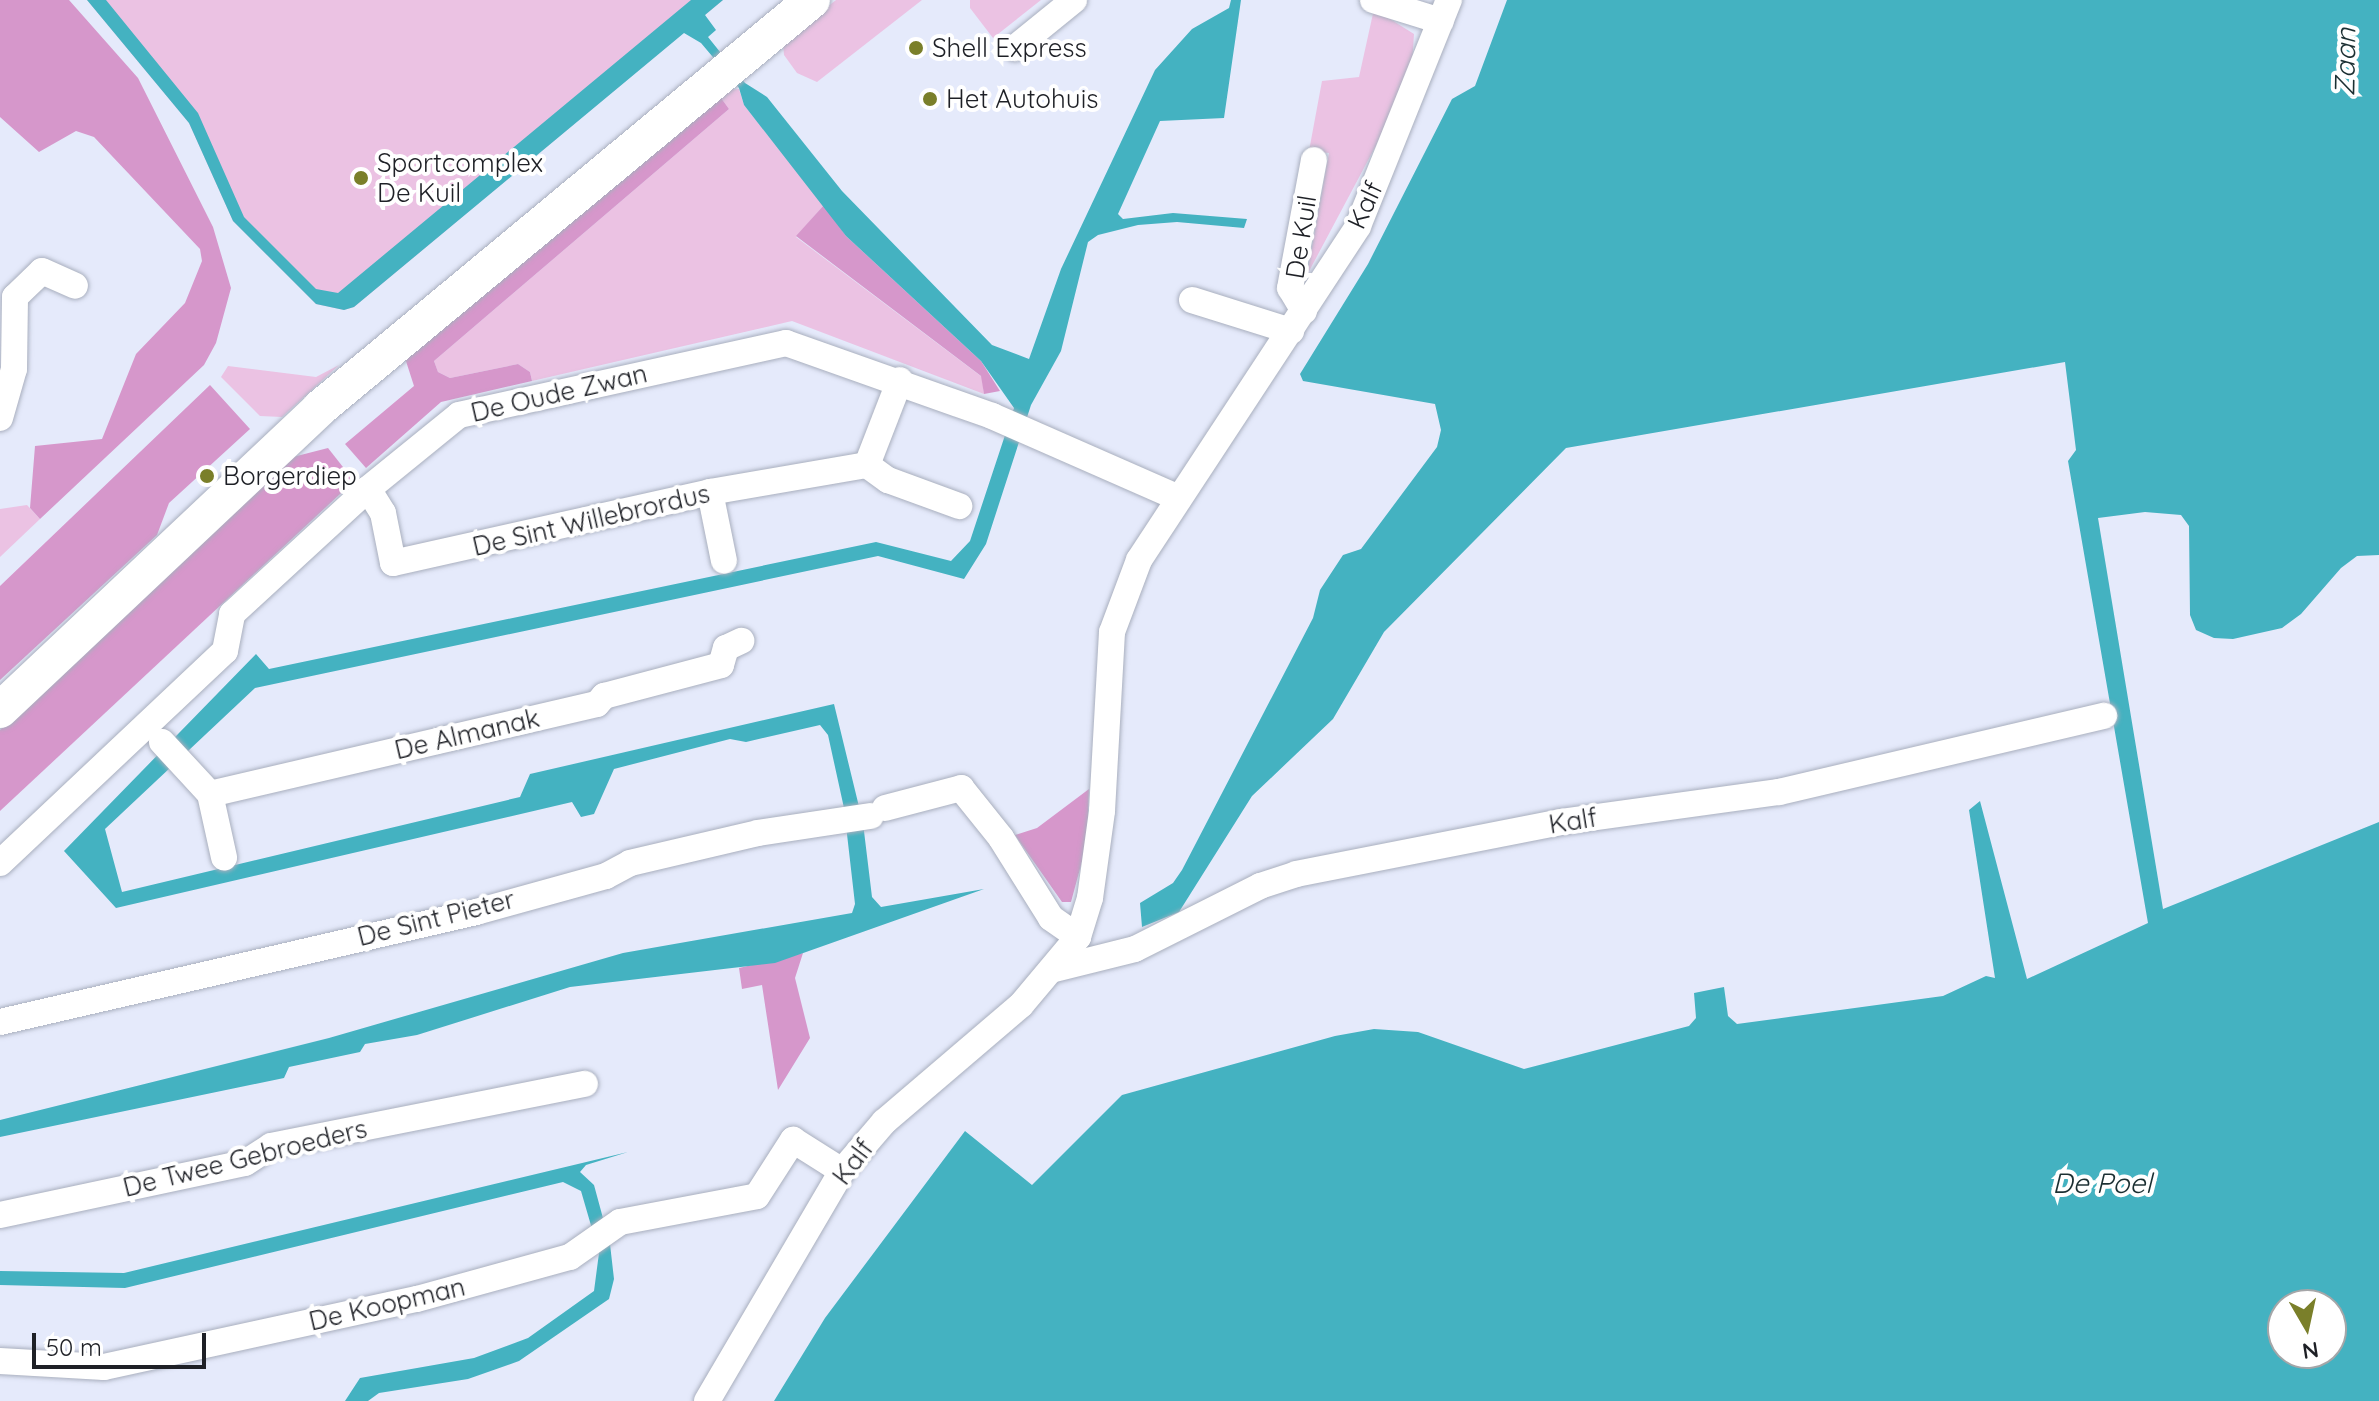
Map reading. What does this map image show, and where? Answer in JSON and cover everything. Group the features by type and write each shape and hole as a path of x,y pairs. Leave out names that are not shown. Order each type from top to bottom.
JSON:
{"main road":[{"path":"0,710 320,408 712,78 812,0"}],"street":[{"path":"1015,48 1074,0"},
{"path":"1373,0 1445,11"},
{"name":"Kalf","path":"707,1401 842,1171 884,1122 1021,1005 1055,969 1078,937 1090,898 1102,811 1112,632 1139,560 1358,226 1445,11"},
{"name":"De Kuil","path":"1297,321 1290,288 1314,160"},
{"path":"0,418 14,369 15,297 42,271 75,286"},
{"path":"1192,300 1297,321"},
{"name":"De Oude Zwan","path":"0,863 225,651 232,614 368,489 459,415 786,343 900,380 992,416 1179,498"},
{"path":"900,380 867,465 888,480 959,506"},
{"name":"De Sint Willebrordus","path":"368,489 383,513 393,563 710,492 867,465"},
{"path":"710,492 724,561"},
{"name":"De Almanak","path":"210,794 597,704 604,696 721,665 726,648 741,641"},
{"name":"Kalf","path":"1055,969 1135,949 1260,886 1296,874 1560,822 1779,792 2104,716"},
{"path":"162,742 210,794 224,857"},
{"name":"De Sint Pieter","path":"0,1022 476,912 658,856 878,812 961,788 1001,838 1051,918 1078,937"},
{"name":"De Twee Gebroeders","path":"0,1215 245,1163 271,1146 585,1084"},
{"name":"De Koopman","path":"0,1361 104,1367 417,1299 595,1242 620,1222 757,1196 793,1140 842,1171"}],"shaded area":[{"path":"0,0 69,0 138,78 213,227 231,288 216,343 204,365 40,519 30,508 35,446 102,439 136,354 185,303 202,261 200,249 94,137 76,131 39,152 0,117"},
{"name":"Sportcomplex De Kuil","path":"87,0 723,0 354,307 344,310 316,304 233,221 189,123"},
{"path":"836,0 922,0 817,82 797,73 784,55 783,42"},
{"path":"970,0 1041,0 993,38 970,8"},
{"path":"1374,9 1414,34 1412,64 1381,136 1307,275 1329,153 1309,151 1322,81 1359,77"},
{"path":"739,89 744,105 824,205 796,237 982,377 984,394 792,321 532,381 530,372 518,364 450,378 438,372 434,361 729,109 716,91"},
{"path":"716,91 729,109 434,361 438,372 450,378 518,364 530,372 532,381 441,402 366,468 345,444 414,386 404,355"},
{"path":"824,205 846,236 981,361 1000,391 984,394 981,376 796,236"},
{"path":"339,365 282,417 260,416 221,377 228,366 316,377"},
{"path":"210,385 250,429 169,503 157,535 0,680 0,586"},
{"path":"328,448 354,481 0,811 0,730 289,458"},
{"path":"27,505 40,519 0,557 0,509"},
{"path":"1089,789 1087,843 1071,902 1062,902 1015,835 1037,828"},
{"path":"803,953 795,978 810,1038 778,1090 762,985 742,989 739,968"}],"water":[{"path":"87,0 106,0 198,113 244,217 316,289 338,293 691,0 723,0 705,15 716,30 708,37 745,83 767,97 842,191 992,345 1029,359 1061,269 1155,70 1192,29 1229,8 1231,0 1241,0 1224,118 1160,121 1118,214 1123,219 1173,213 1247,219 1244,228 1177,222 1138,225 1098,235 1088,242 1061,351 1031,405 986,544 964,579 878,556 255,688 105,829 122,892 520,797 530,774 834,704 863,823 872,897 881,907 984,889 775,963 570,987 417,1035 365,1044 360,1052 289,1067 284,1078 0,1137 0,1120 329,1038 623,953 852,913 855,904 844,808 828,735 820,725 746,742 730,739 614,769 594,814 581,817 572,802 116,908 64,851 256,654 269,669 876,542 951,561 970,541 1014,408 981,361 846,236 744,105 739,88 701,43 684,33 354,307 344,310 316,304 233,221 189,123"},
{"path":"1507,0 2379,0 2379,555 2357,556 2341,568 2301,614 2282,628 2233,639 2214,638 2196,630 2190,615 2189,526 2181,515 2145,512 2098,518 2163,909 2379,822 2379,1401 774,1401 825,1318 965,1131 1032,1185 1122,1095 1335,1036 1374,1029 1418,1032 1524,1069 1689,1026 1696,1018 1694,993 1724,987 1728,1016 1737,1024 1943,996 1986,976 1995,978 1969,810 1980,801 2027,979 2148,923 2068,461 2076,450 2065,362 1566,448 1384,632 1333,719 1252,796 1179,912 1142,927 1140,903 1173,883 1182,870 1313,618 1320,590 1343,555 1361,549 1437,447 1441,430 1435,404 1303,381 1300,374 1368,264 1452,99 1475,86"},
{"path":"628,1152 586,1165 580,1172 594,1185 610,1244 614,1279 609,1299 519,1361 468,1379 379,1393 368,1401 345,1401 360,1378 474,1358 528,1338 594,1291 599,1253 581,1191 563,1182 125,1288 0,1285 0,1271 124,1273"}],"place":[{"name":"Shell Express","path":"916,48"},
{"name":"Het Autohuis","path":"930,99"},
{"name":"Sportcomplex De Kuil","path":"361,178"},
{"name":"Borgerdiep","path":"207,476"}],"water label":[{"name":"Zaan","path":"2345,62"},
{"name":"De Poel","path":"2102,1183"}]}
